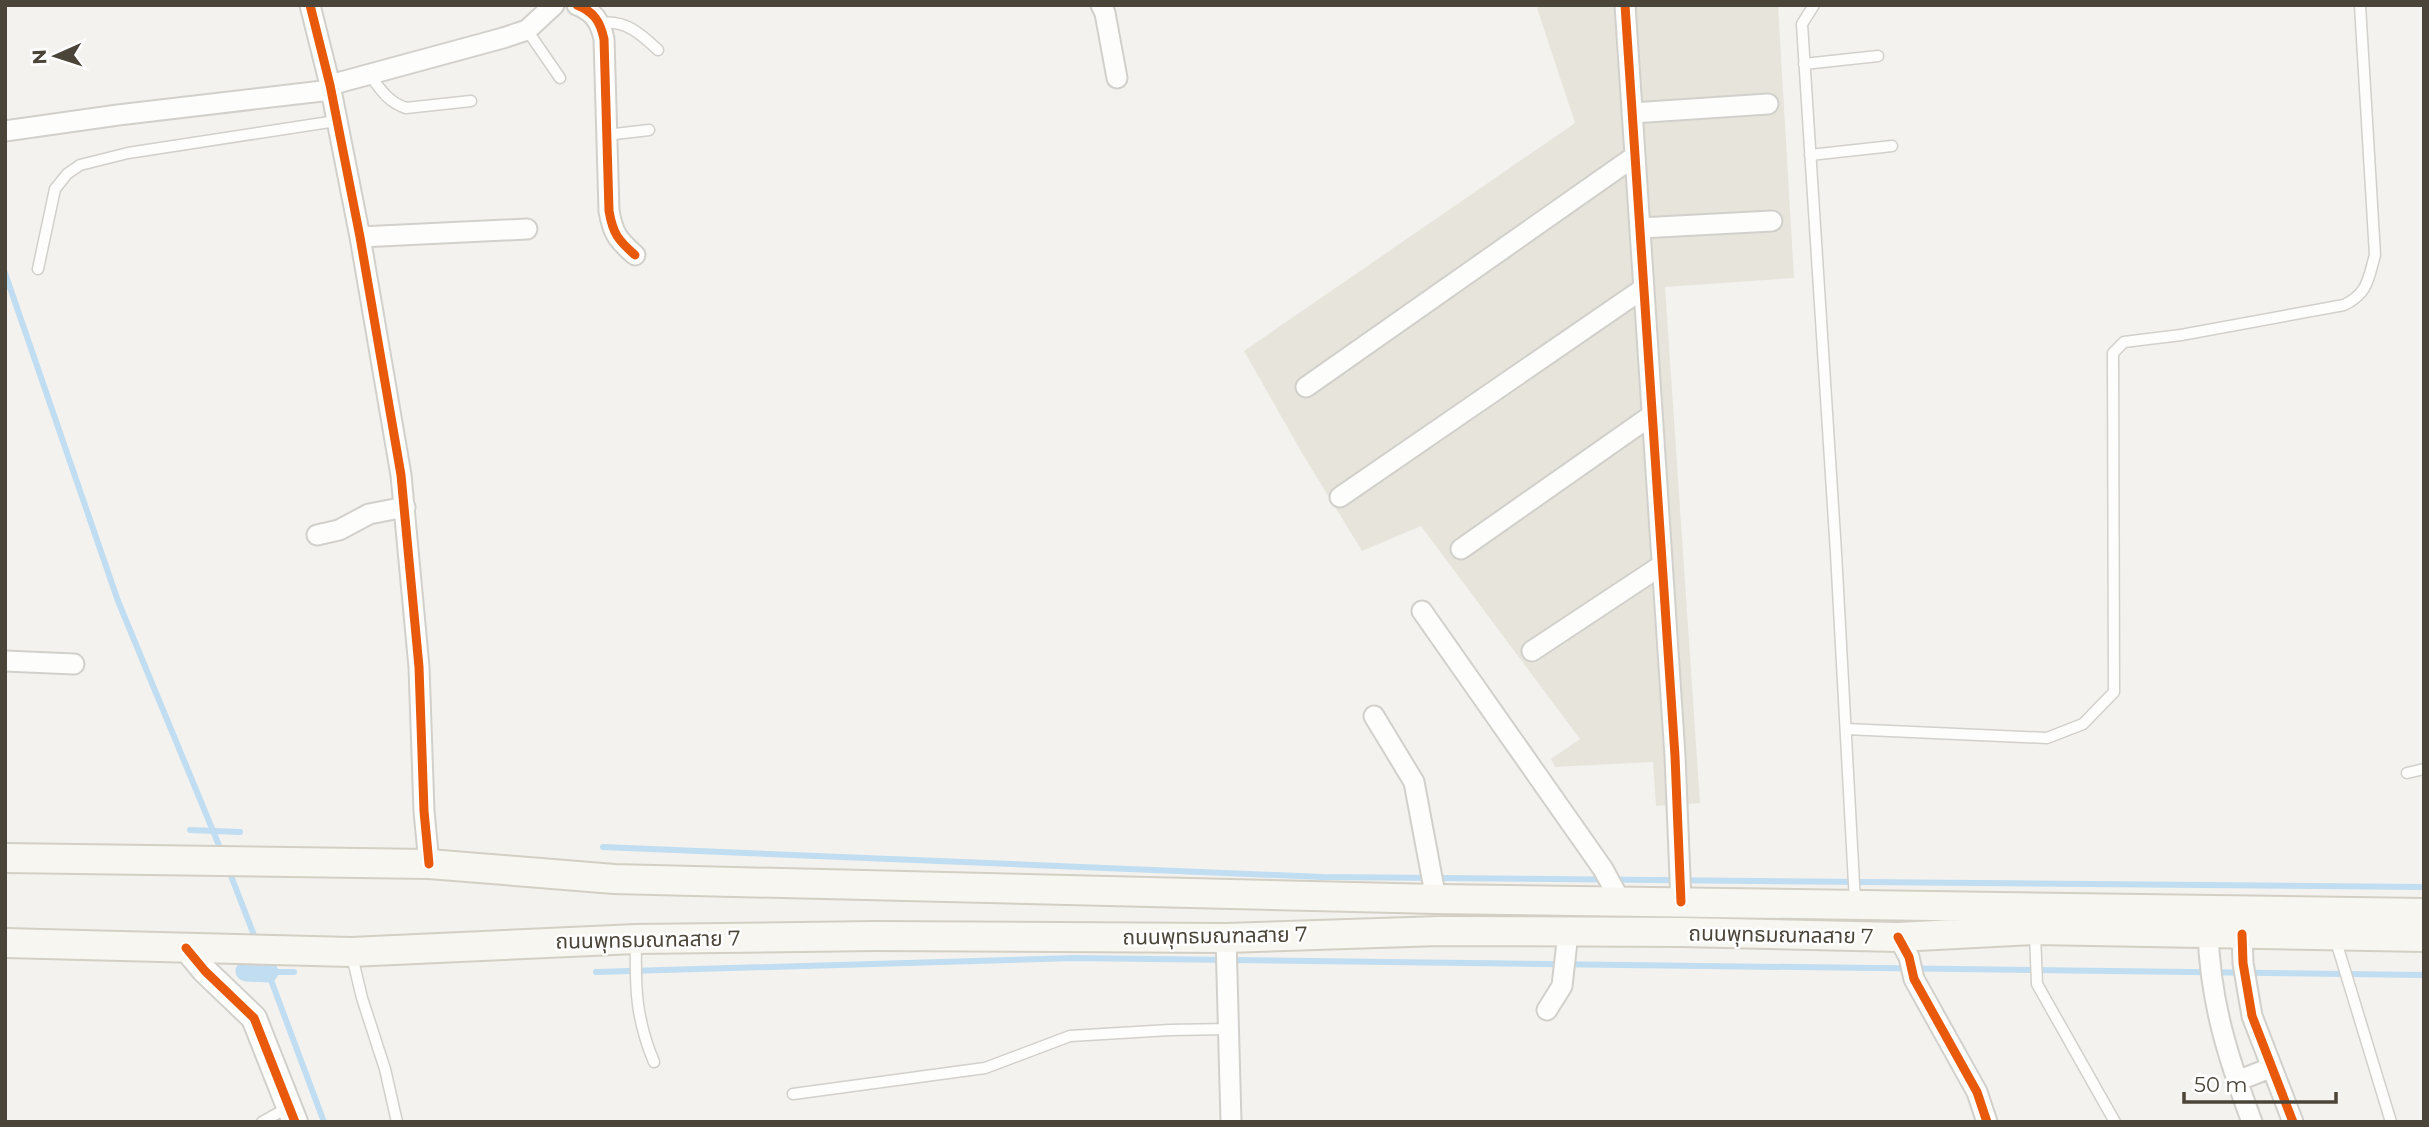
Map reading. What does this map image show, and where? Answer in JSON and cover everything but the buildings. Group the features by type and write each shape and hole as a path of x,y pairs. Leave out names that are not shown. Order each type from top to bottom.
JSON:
{"main road":[{"name":"ถนนพุทธมณฑลสาย 7","path":"5,858 429,864 614,879 2424,913"},
{"name":"ถนนพุทธมณฑลสาย 7","path":"5,943 351,952 636,939 875,936 1226,943 1440,931 1567,944 1682,932 1903,947 2208,932 2338,947 2424,937"}],"street":[{"path":"310,5 360,237 401,475 418,667 429,864"},
{"path":"5,131 330,88 527,30 554,5"},
{"path":"577,5 589,10 601,23 604,39 609,211 612,229 635,256"},
{"path":"1101,5 1105,13 1117,78"},
{"path":"1625,5 1681,899"},
{"path":"1632,113 1768,104"},
{"path":"1306,387 1635,156"},
{"path":"1640,228 1772,221"},
{"path":"360,237 527,229"},
{"path":"1340,497 1644,288"},
{"path":"1461,549 1652,415"},
{"path":"317,535 339,530 369,514 405,507"},
{"path":"1532,651 1662,565"},
{"path":"1422,611 1618,896"},
{"path":"5,661 74,664"},
{"path":"1374,716 1414,782 1435,896"},
{"path":"2208,932 2216,1013 2236,1081 2252,1122"},
{"path":"2242,934 2243,963 2250,1008 2270,1068 2293,1122"},
{"path":"1226,943 1231,1122"},
{"path":"1547,1010 1562,986 1567,944"},
{"path":"1903,947 1914,979 1977,1093 1987,1122"},
{"path":"186,948 205,971 229,991 254,1018 292,1114"},
{"path":"2236,1081 2270,1068"}],"lane":[{"path":"1814,5 1802,24 1846,729 1854,902"},
{"path":"1846,729 2047,738 2083,724 2113,692 2113,353 2124,342 2181,335 2344,305 2357,299 2365,289 2375,255 2360,5"},
{"path":"601,23 614,21 626,25 658,50"},
{"path":"527,30 560,78"},
{"path":"1804,64 1878,56"},
{"path":"370,75 386,98 397,105 406,107 471,102"},
{"path":"38,269 55,189 67,174 80,165 128,153 336,121"},
{"path":"607,135 649,130"},
{"path":"1810,155 1892,146"},
{"path":"2407,773 2424,769"},
{"path":"636,939 635,986 642,1034 654,1062"},
{"path":"2035,941 2037,984 2115,1122"},
{"path":"2338,947 2391,1122"},
{"path":"351,952 362,998 385,1069 397,1122"},
{"path":"793,1094 985,1068 1070,1036 1229,1029"},
{"path":"262,1122 292,1114"}],"shaded area":[{"path":"1536,5 1778,5 1794,278 1665,287 1700,803 1656,806 1653,762 1555,767 1551,759 1580,739 1421,526 1362,551 1244,351 1575,123"}],"waterway":[{"path":"5,273 118,601 223,855"},
{"path":"190,830 240,832"},
{"path":"603,847 1322,877 2424,887"},
{"path":"228,868 257,943"},
{"path":"262,956 324,1122"},
{"path":"596,972 1074,958 2424,975"},
{"path":"246,971 268,972"},
{"path":"268,972 294,972"}],"cycle path":[{"path":"310,5 330,85 360,237 401,475 419,667 424,811 429,864"},
{"path":"577,5 595,18 604,39 609,211 617,236 635,255"},
{"path":"1625,5 1675,756 1681,902"},
{"path":"2242,934 2243,963 2252,1016 2293,1122"},
{"path":"1898,937 1909,957 1914,979 1977,1092 1987,1122"},
{"path":"186,948 205,971 254,1018 295,1122"}]}
